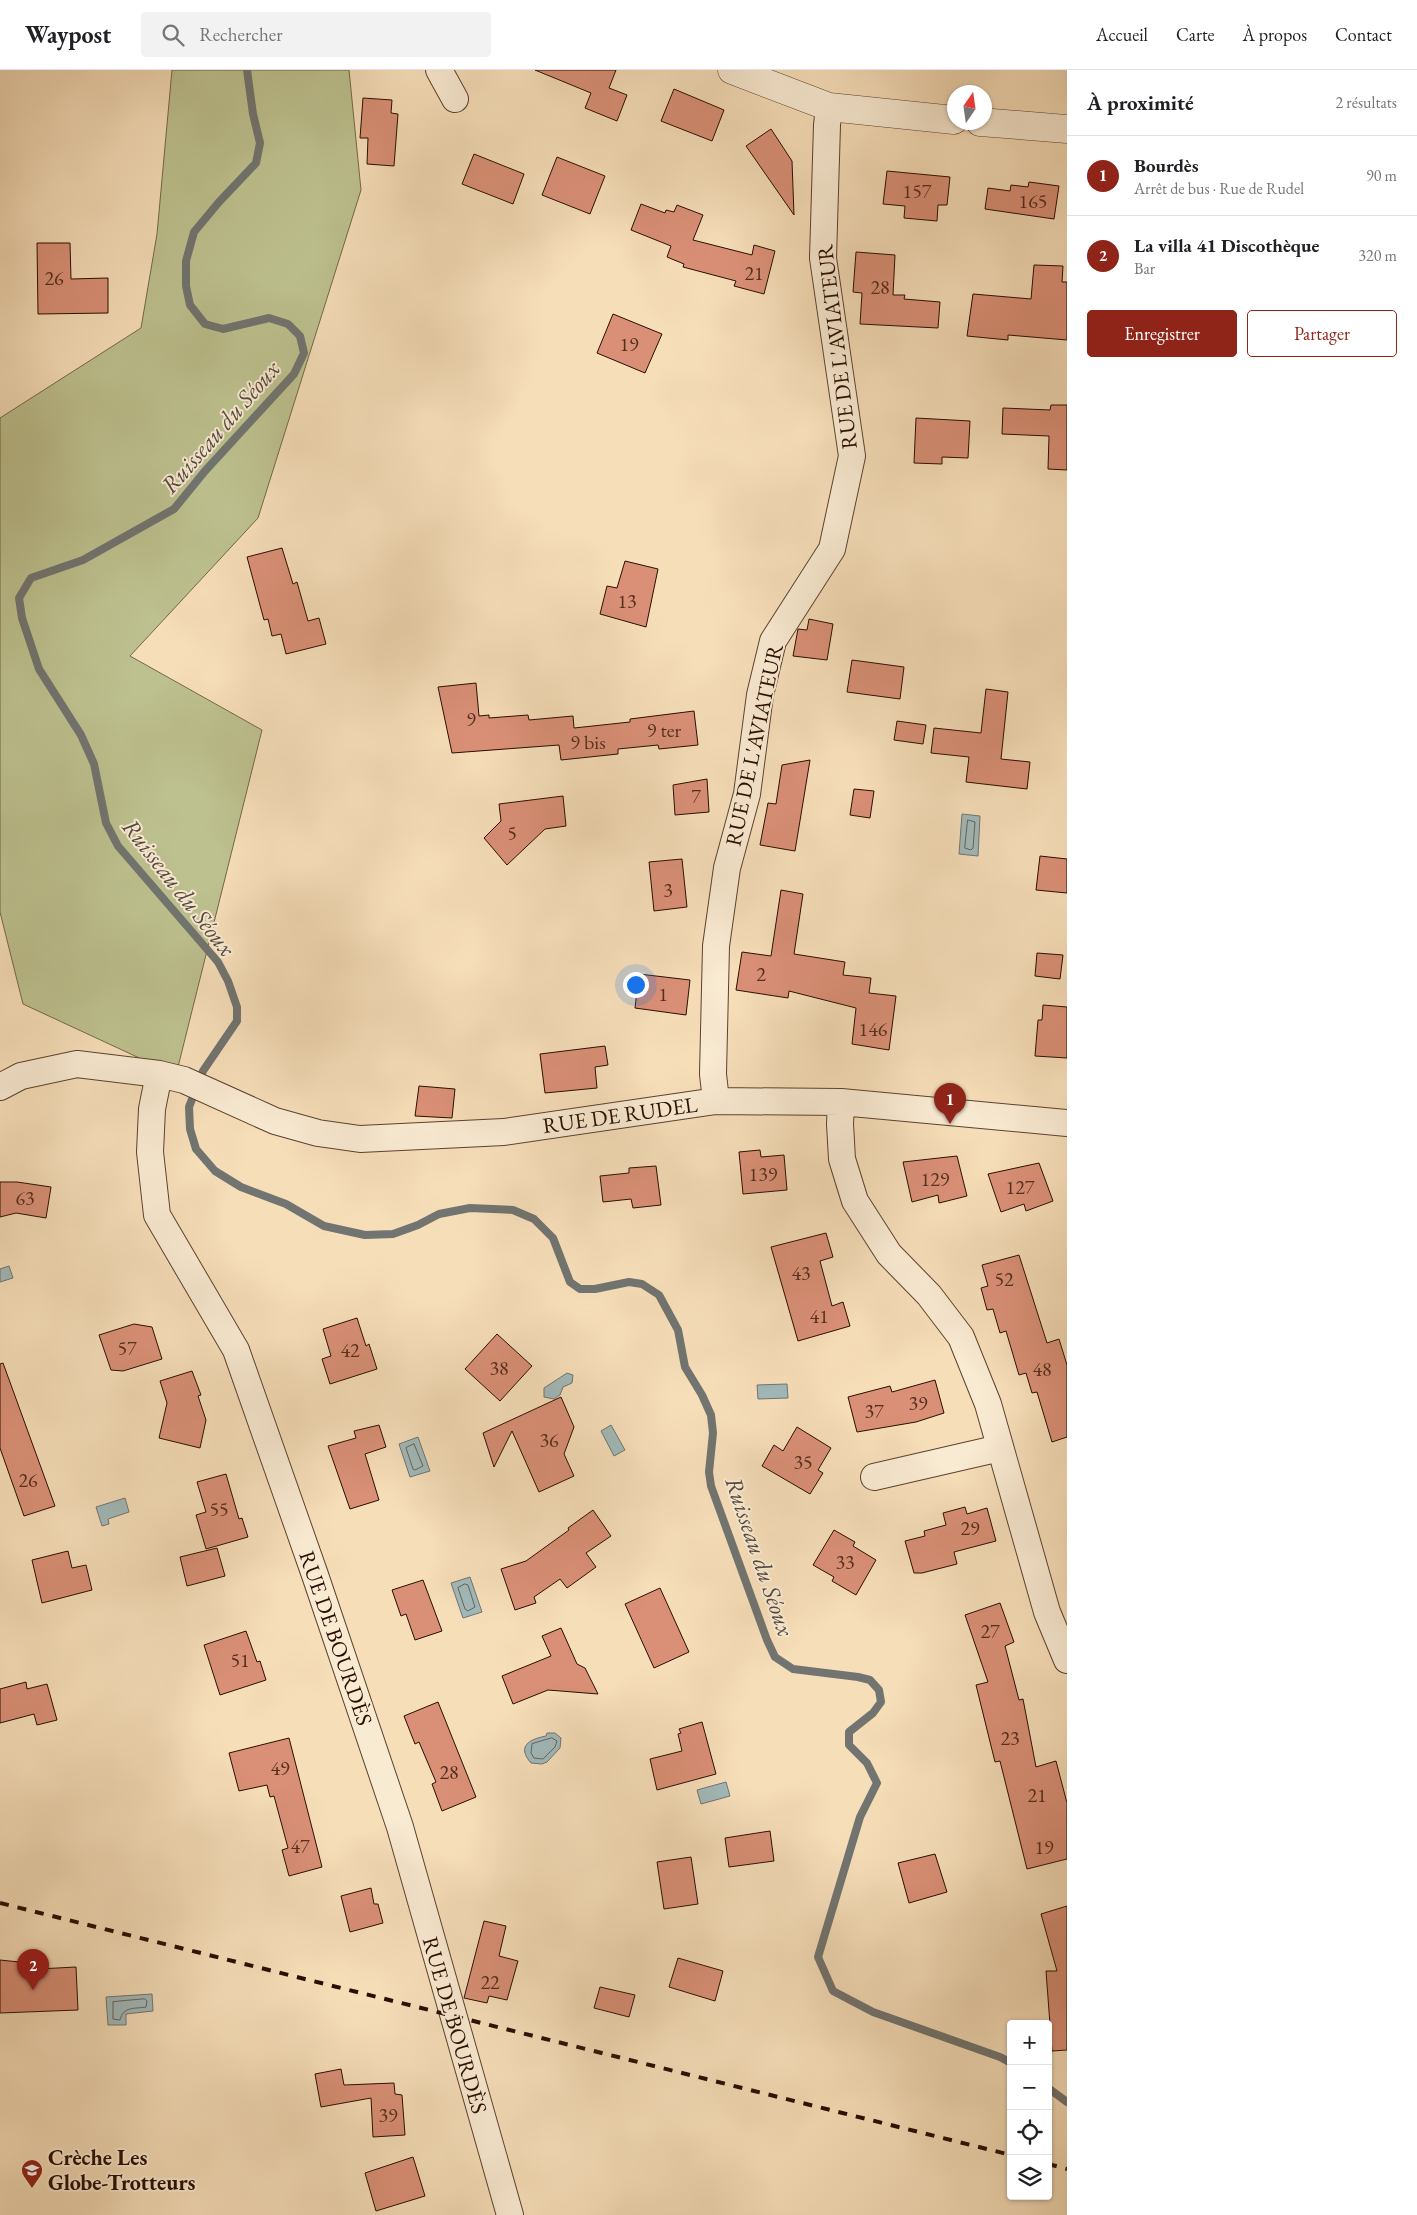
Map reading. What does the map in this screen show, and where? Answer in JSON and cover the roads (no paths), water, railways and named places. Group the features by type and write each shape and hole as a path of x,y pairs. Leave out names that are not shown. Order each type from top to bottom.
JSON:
{"street":[{"path":"438,70 456,99"},
{"path":"732,70 829,107 947,119"},
{"name":"RUE DE L'AVIATEUR","path":"716,1102 713,1074 716,946 727,868 747,794 760,695 773,641 832,549 852,456 823,258 829,107"},
{"path":"992,123 1067,129"},
{"name":"RUE DE RUDEL","path":"0,1087 21,1076 77,1064 159,1074 184,1080 275,1122 318,1134 360,1139 504,1132 716,1102 841,1102 1067,1123"},
{"name":"RUE DE BOURDÈS","path":"159,1074 152,1109 150,1152 157,1215 236,1350 315,1575 400,1827 510,2215"},
{"path":"841,1102 842,1159 855,1201 889,1254 928,1295 961,1337 988,1404 1047,1612 1067,1660"},
{"path":"874,1477 1000,1448"}],"water":[{"path":"962,814 980,816 978,856 959,854"},
{"path":"9,1266 13,1278 0,1282 0,1269"},
{"path":"567,1373 573,1375 572,1383 563,1387 560,1395 554,1399 544,1397 544,1388"},
{"path":"787,1384 788,1398 758,1399 757,1385"},
{"path":"611,1425 625,1450 614,1456 601,1431"},
{"path":"418,1437 430,1471 410,1477 399,1444"},
{"path":"125,1498 129,1512 108,1519 109,1524 102,1526 96,1507"},
{"path":"470,1577 482,1612 463,1618 451,1583"},
{"path":"547,1733 555,1733 561,1738 560,1748 547,1762 542,1764 531,1763 525,1752 527,1744 530,1741 546,1736"},
{"path":"726,1782 730,1796 701,1804 697,1790"},
{"path":"152,1994 153,2011 126,2014 126,2025 108,2025 106,1997"}],"waterway":[{"name":"Ruisseau du Séoux","path":"247,70 253,114 260,143 256,163 194,232 186,261 186,286 190,305 205,324 223,329 269,318 288,324 300,336 304,353 294,374 205,471 174,509 83,560 31,578 19,598 22,618 39,669 81,735 94,764 106,823 118,846 218,962 228,981 237,1007 237,1021 203,1071 189,1107 190,1129 196,1149 215,1171 241,1187 286,1204 324,1226 365,1235 393,1234 418,1225 439,1214 470,1208 513,1210 534,1219 553,1238 570,1282 580,1289 595,1289 629,1282 642,1284 659,1295 678,1330 685,1367 702,1395 711,1415 713,1433 709,1472 711,1486 767,1640 775,1657 793,1669 870,1680 879,1690 881,1702 873,1713 849,1732 849,1745 867,1763 877,1783 860,1817 818,1957 833,1991 873,2012 1007,2061"},
{"name":"Ruisseau du Séoux","path":"1052,2091 1067,2102"}],"railway":[{"path":"0,1903 1007,2154"},
{"path":"1052,2165 1067,2169"}],"place":[{"name":"Bourdès","path":"950,1124"},
{"name":"La villa 41 Discothèque","path":"33,1990"},
{"name":"Crèche Les Globe-Trotteurs","path":"32,2189"}]}
